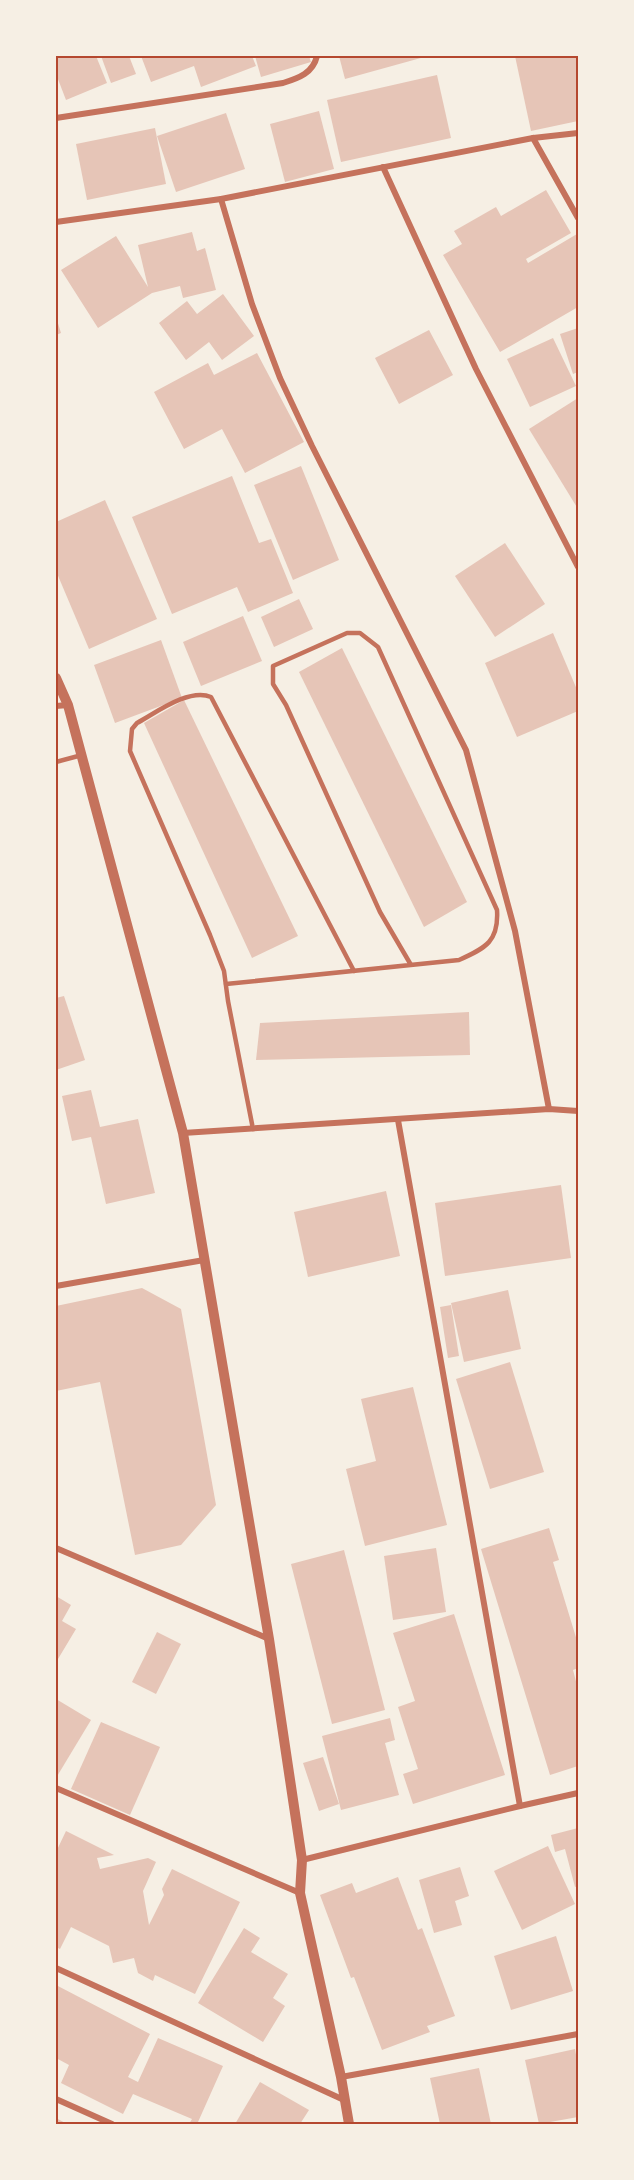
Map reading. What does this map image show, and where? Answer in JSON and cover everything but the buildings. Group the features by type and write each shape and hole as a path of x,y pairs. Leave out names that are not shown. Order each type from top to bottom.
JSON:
{"street":[{"path":"56,118 283,83 300,78 311,69 317,56"},
{"path":"56,222 221,199 533,138 579,133"},
{"path":"533,138 579,218"},
{"path":"383,167 476,369 579,567"},
{"path":"221,199 252,304 280,378 466,750 515,932 549,1109"},
{"path":"56,678 68,705 82,755 183,1133 269,1639 302,1860 300,1893 341,2077 349,2124"},
{"path":"56,706 68,705"},
{"path":"183,1133 549,1109 579,1111"},
{"path":"398,1120 520,1806"},
{"path":"56,1286 204,1260"},
{"path":"56,1548 269,1639"},
{"path":"56,1788 300,1893"},
{"path":"302,1860 579,1793"},
{"path":"56,1968 345,2100"},
{"path":"341,2077 579,2034"},
{"path":"56,2099 112,2124"}],"lane":[{"path":"225,984 354,970 411,965 459,960 478,952 489,943 498,927 497,910 378,646 360,633 347,633 273,666 273,684 286,705 380,912 411,965"},
{"path":"253,1129 224,972 130,751 132,729 136,723 190,695 211,697 354,970"},
{"path":"56,762 82,755"}]}
